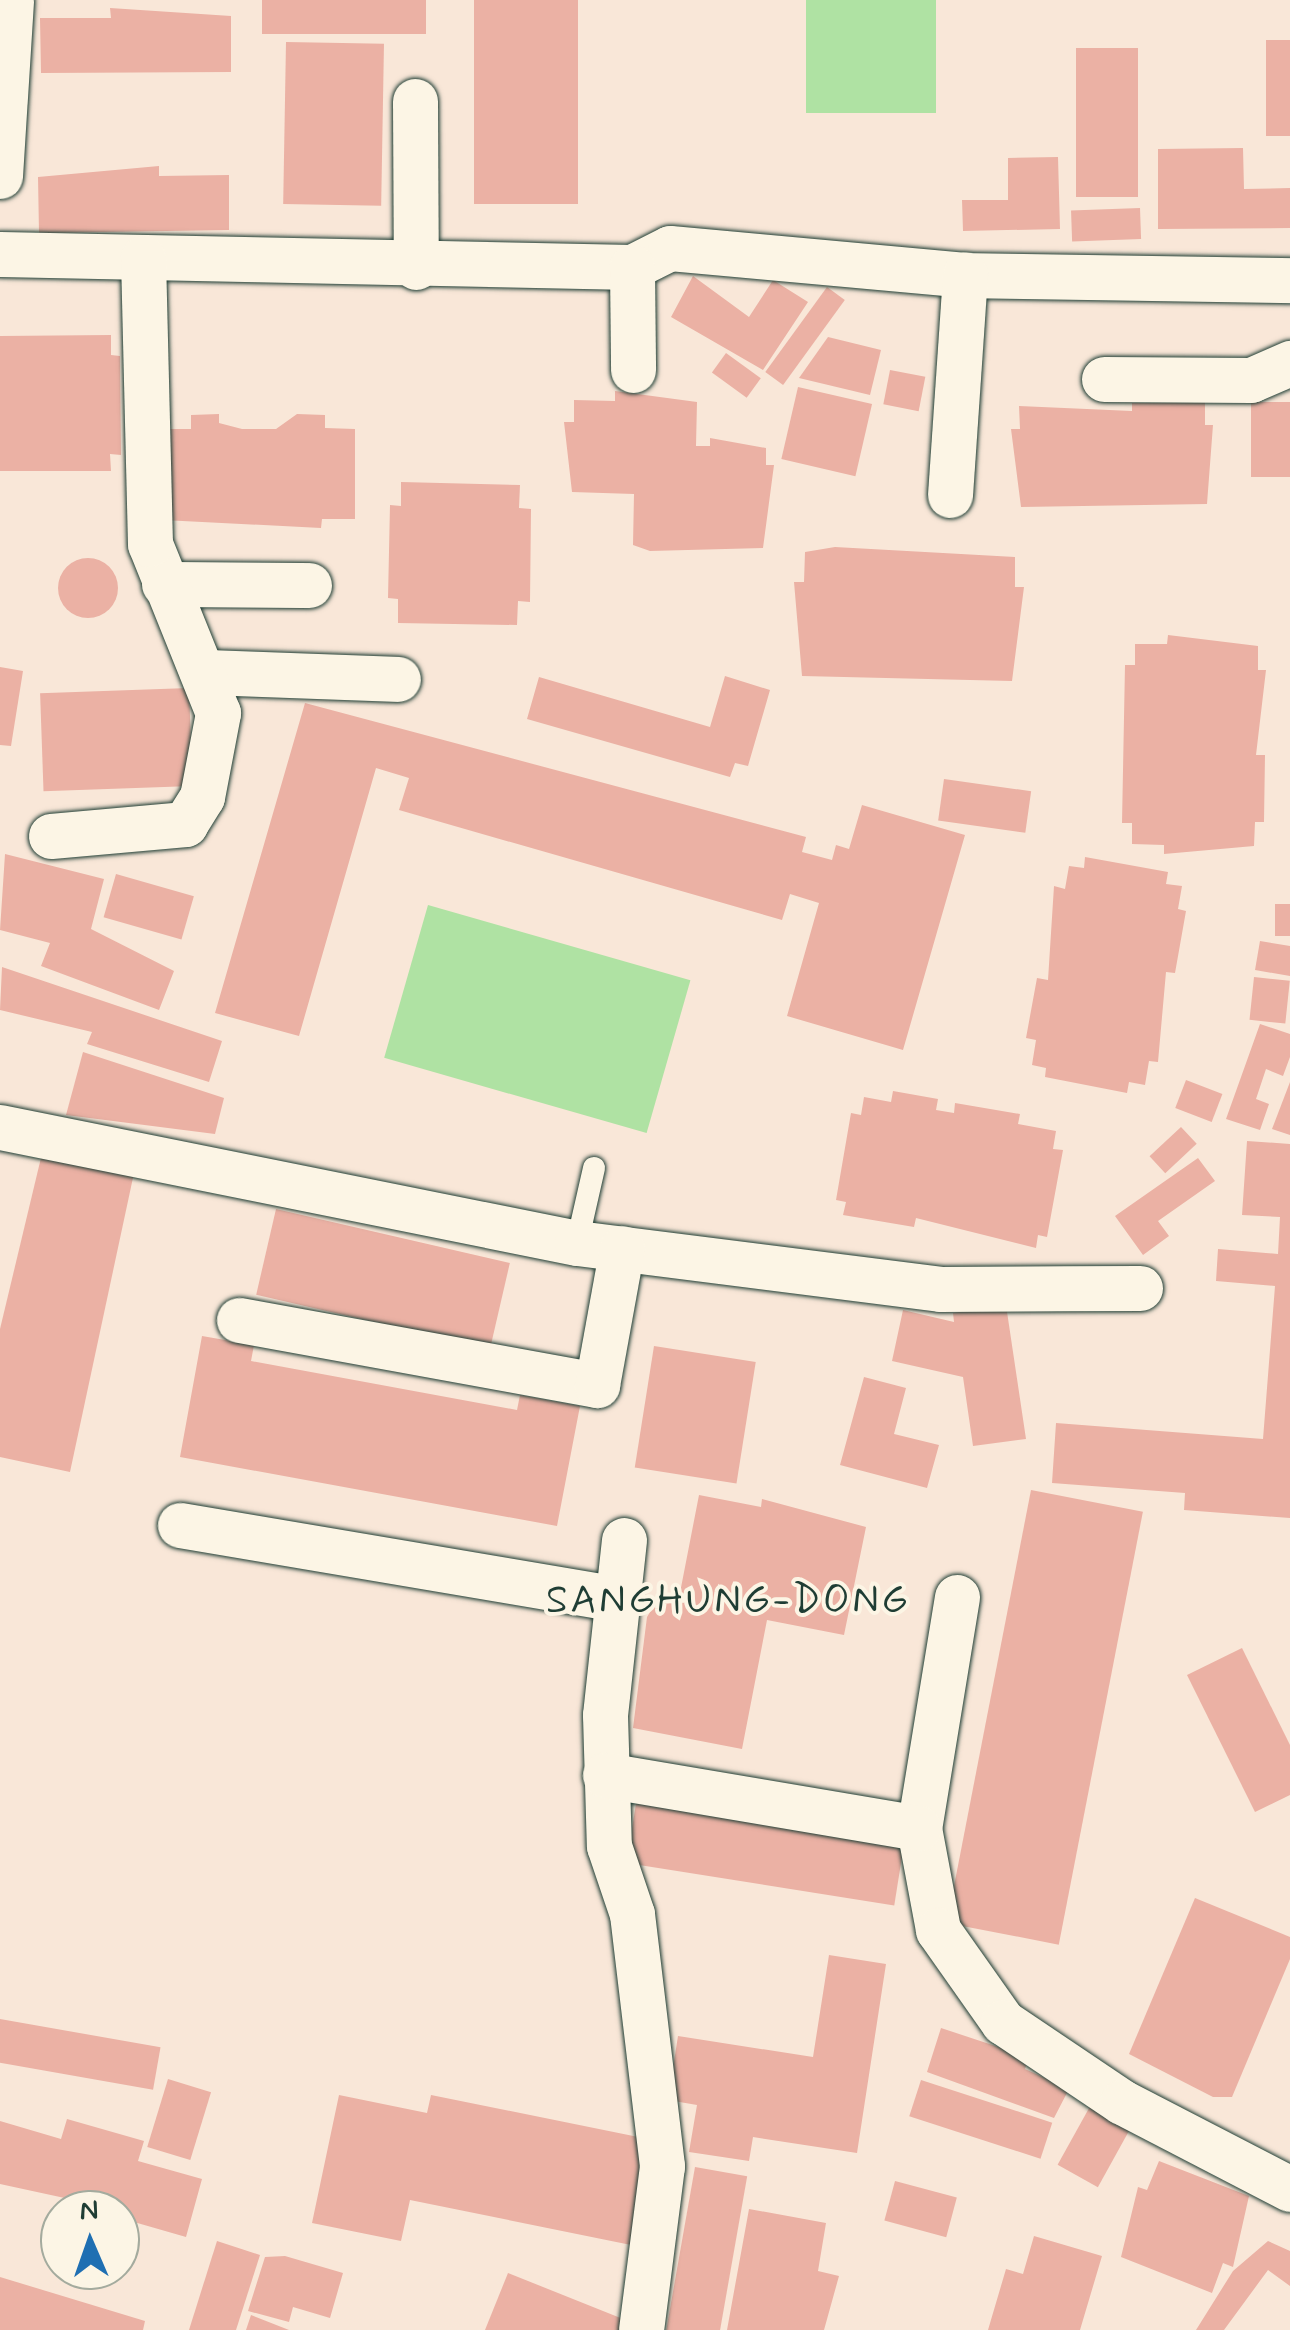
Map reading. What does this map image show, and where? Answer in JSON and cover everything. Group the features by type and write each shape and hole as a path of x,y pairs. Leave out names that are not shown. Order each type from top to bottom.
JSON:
{"street":[{"path":"0,176 6,24"},
{"path":"415,101 416,267"},
{"path":"0,254 416,267 632,268 670,248 965,275 1290,280"},
{"path":"51,836 185,824 202,797 218,713 209,672 164,584 150,544 143,258"},
{"path":"632,268 633,370"},
{"path":"950,496 965,275"},
{"path":"1104,379 1251,380 1290,363"},
{"path":"164,584 309,585"},
{"path":"209,672 398,679"},
{"path":"0,1127 576,1243 940,1288 1140,1288"},
{"path":"239,1320 597,1385 622,1248"},
{"path":"180,1525 618,1598"},
{"path":"624,1540 605,1774 609,1846 632,1914 645,2079 660,2120 652,2279 640,2330"},
{"path":"956,1597 920,1828 938,1930 1004,2022 1122,2102 1290,2189"},
{"path":"605,1774 920,1828"}],"lane":[{"path":"576,1243 594,1168"}],"green space":[{"path":"806,0 936,0 936,113 806,113"},
{"path":"428,905 690,980 647,1133 384,1058"}],"building":[{"path":"262,0 426,0 426,34 262,34"},
{"path":"474,0 578,0 578,204 474,204"},
{"path":"110,8 231,16 231,72 41,73 40,18 111,18"},
{"path":"1266,40 1290,40 1290,136 1266,136"},
{"path":"286,42 384,44 381,206 283,204"},
{"path":"1076,48 1138,48 1138,197 1076,197"},
{"path":"1243,148 1244,189 1290,188 1290,228 1158,229 1158,149"},
{"path":"1058,157 1060,229 963,231 962,200 1008,200 1008,158"},
{"path":"159,166 159,176 229,175 229,230 39,233 38,177"},
{"path":"1140,208 1141,239 1072,241 1071,210"},
{"path":"693,276 749,317 773,280 808,302 763,370 671,317"},
{"path":"827,287 845,300 783,385 765,372"},
{"path":"111,335 111,355 120,356 121,455 110,454 111,471 0,471 0,336"},
{"path":"828,337 881,350 870,395 799,378"},
{"path":"726,353 761,378 747,398 712,372"},
{"path":"890,370 925,377 919,411 883,404"},
{"path":"798,387 872,404 855,476 781,459"},
{"path":"615,391 697,402 696,446 710,446 710,438 766,448 766,465 774,465 763,548 650,551 633,545 634,494 572,492 564,422 574,422 574,400 615,401"},
{"path":"1205,402 1205,425 1213,425 1207,504 1021,507 1011,429 1020,429 1019,406 1132,411 1132,403"},
{"path":"1251,402 1290,402 1290,477 1251,477"},
{"path":"219,414 219,423 242,429 276,429 297,414 325,415 325,428 355,429 355,519 322,519 321,528 163,520 163,429 191,429 191,415"},
{"path":"401,482 520,485 519,508 531,509 530,602 518,601 517,625 398,623 398,599 388,598 390,505 401,506"},
{"path":"835,547 1015,557 1015,587 1024,587 1012,681 802,676 794,582 804,582 805,552"},
{"path":"88,558 109,567 118,588 109,609 88,618 67,609 58,588 67,567"},
{"path":"1168,635 1258,646 1258,670 1266,670 1256,755 1265,755 1264,822 1255,822 1254,846 1164,854 1164,845 1132,844 1132,823 1122,823 1125,665 1135,665 1135,644 1167,644"},
{"path":"0,667 23,671 11,746 0,745"},
{"path":"725,676 770,690 748,766 735,763 730,777 527,719 539,677 710,727"},
{"path":"189,688 192,786 44,791 40,693"},
{"path":"305,703 806,837 802,852 832,860 836,845 849,849 862,805 965,835 903,1050 787,1016 819,903 790,894 782,920 399,810 409,778 376,768 299,1036 215,1013"},
{"path":"944,779 1031,791 1025,833 938,821"},
{"path":"5,854 104,879 91,929 174,971 159,1010 41,966 50,943 0,930"},
{"path":"1085,857 1168,872 1166,884 1182,886 1178,909 1186,911 1175,973 1166,972 1158,1062 1149,1061 1145,1085 1129,1082 1127,1093 1045,1077 1046,1068 1032,1065 1036,1040 1026,1038 1037,978 1048,980 1054,886 1065,889 1069,866 1084,868"},
{"path":"116,874 194,896 181,940 104,917"},
{"path":"1275,904 1290,904 1290,936 1275,936"},
{"path":"1260,941 1290,946 1290,976 1255,970"},
{"path":"2,967 222,1041 209,1082 87,1044 92,1032 0,1010"},
{"path":"1254,977 1290,981 1285,1024 1250,1020"},
{"path":"1260,1024 1290,1034 1290,1057 1283,1076 1266,1069 1256,1099 1269,1104 1260,1130 1226,1119"},
{"path":"83,1052 224,1098 215,1134 66,1115"},
{"path":"1186,1080 1222,1094 1212,1122 1175,1108"},
{"path":"1290,1082 1290,1135 1272,1129"},
{"path":"893,1091 938,1099 936,1110 954,1113 955,1103 1020,1114 1018,1124 1056,1131 1053,1149 1063,1150 1047,1237 1038,1235 1036,1248 916,1218 914,1227 843,1215 846,1202 836,1200 851,1113 861,1115 864,1097 891,1102"},
{"path":"1181,1127 1197,1144 1165,1173 1150,1156"},
{"path":"45,1141 137,1159 70,1472 0,1457 0,1329"},
{"path":"1247,1141 1290,1144 1290,1518 1184,1510 1185,1493 1052,1483 1056,1423 1263,1439 1275,1286 1216,1281 1218,1249 1278,1254 1280,1217 1242,1215"},
{"path":"1198,1158 1215,1181 1158,1221 1169,1236 1143,1255 1115,1216"},
{"path":"276,1209 510,1263 490,1349 256,1295"},
{"path":"1006,1305 1026,1439 973,1446 963,1377 892,1361 903,1310 954,1322 953,1313"},
{"path":"202,1336 254,1345 251,1361 517,1410 520,1395 580,1406 557,1526 180,1457"},
{"path":"654,1346 756,1362 736,1484 635,1467"},
{"path":"864,1377 906,1388 894,1434 939,1445 927,1488 840,1465"},
{"path":"1031,1490 1143,1512 1059,1945 947,1923"},
{"path":"699,1495 761,1507 762,1499 866,1527 844,1635 767,1620 742,1749 633,1728 647,1617 658,1599 678,1603"},
{"path":"1242,1648 1290,1745 1290,1795 1255,1812 1187,1675"},
{"path":"638,1791 906,1833 894,1905 627,1863"},
{"path":"1195,1898 1290,1937 1290,1959 1232,2097 1213,2097 1129,2054"},
{"path":"829,1955 886,1964 857,2153 753,2137 749,2161 689,2152 697,2105 668,2100 678,2036 813,2057"},
{"path":"0,2019 161,2047 153,2090 0,2063"},
{"path":"941,2028 1029,2057 1025,2069 1069,2089 1054,2118 927,2072"},
{"path":"168,2079 211,2092 190,2160 147,2147"},
{"path":"921,2080 1052,2123 1041,2159 909,2116"},
{"path":"339,2095 427,2113 431,2095 653,2140 631,2245 410,2200 401,2241 312,2223"},
{"path":"1093,2101 1133,2123 1098,2187 1058,2165"},
{"path":"67,2119 144,2141 138,2161 202,2179 186,2237 140,2224 140,2190 40,2193 0,2184 0,2121 61,2139"},
{"path":"1159,2161 1249,2196 1233,2267 1223,2263 1212,2293 1121,2257 1138,2187 1147,2190"},
{"path":"695,2167 747,2176 720,2330 666,2330"},
{"path":"895,2181 957,2198 946,2237 884,2221"},
{"path":"749,2209 826,2223 818,2271 839,2276 824,2330 727,2330"},
{"path":"1034,2236 1102,2256 1080,2330 988,2330 1006,2269 1023,2274"},
{"path":"217,2241 260,2255 236,2330 189,2330"},
{"path":"1268,2241 1290,2251 1290,2286 1268,2270 1224,2330 1196,2330 1233,2271"},
{"path":"285,2256 343,2273 330,2318 293,2307 289,2322 248,2311 265,2257"},
{"path":"508,2273 623,2319 619,2330 485,2330"},
{"path":"0,2277 145,2321 143,2330 0,2330"},
{"path":"251,2315 289,2330 246,2330"}],"district":[{"name":"SANGHUNG-DONG","path":"728,1601"}]}
